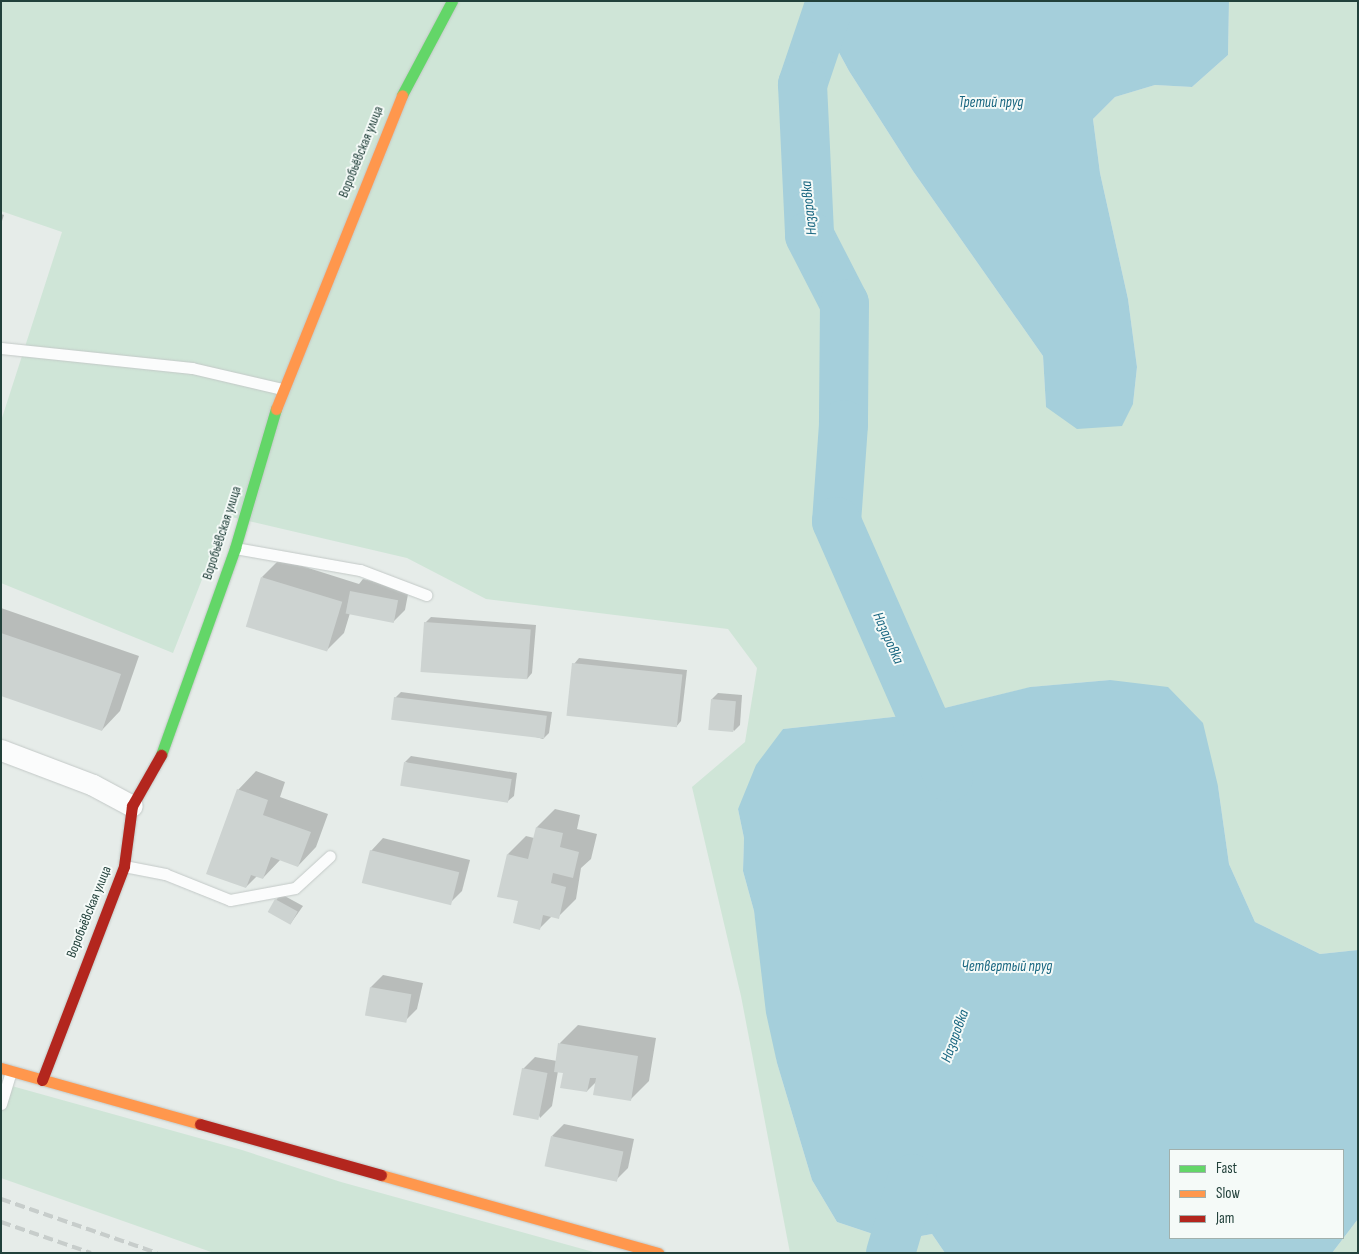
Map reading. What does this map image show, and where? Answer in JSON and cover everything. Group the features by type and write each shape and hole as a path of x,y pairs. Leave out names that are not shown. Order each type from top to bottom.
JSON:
{"street":[{"name":"Воробьёвская улица","path":"42,1080 124,866 132,806 159,760 235,548 282,389 395,108 452,1"},
{"path":"1,750 93,785 132,806"},
{"path":"6,1070 658,1253"}],"lane":[{"path":"1,348 192,368 282,389"},
{"path":"235,548 360,570 426,595"},
{"path":"124,866 165,874 230,900 295,888 330,856"},
{"path":"1,1104 6,1070"}],"green space":[{"path":"1,1 811,1 849,71 913,171 1043,356 1046,407 1133,404 1137,367 1128,299 1100,173 1093,119 1115,97 1155,85 1192,87 1228,55 1229,1 1358,1 1358,950 1320,954 1255,922 1229,864 1218,786 1110,680 1031,687 920,714 783,729 738,809 744,838 743,871 754,911 777,1063 812,1180 837,1222 894,1241 932,1234 945,1253 790,1253 741,996 692,787 745,742 757,668 728,629 486,599 407,558 227,516 173,653 1,583 1,421 62,232 1,211"},
{"path":"1,1083 242,1150 341,1182 597,1253 214,1253 1,1178"},
{"path":"1358,1219 1358,1253 1332,1253"}],"water":[{"name":"Третий пруд","path":"811,1 1229,1 1228,55 1192,87 1155,85 1115,97 1093,119 1100,173 1128,299 1137,367 1133,404 1122,426 1077,429 1046,407 1043,356 913,171 849,71"},
{"name":"Четвертый пруд","path":"1110,680 1168,687 1203,723 1218,786 1229,864 1255,922 1320,954 1358,950 1358,1219 1344,1237 1344,1149 1169,1149 1169,1239 1343,1239 1332,1253 945,1253 932,1234 894,1241 837,1222 812,1180 777,1063 766,1013 754,911 743,871 744,838 738,809 756,765 783,729 920,714 1030,687"}],"building":[{"path":"261,577 342,602 327,652 246,627"},
{"path":"350,591 398,600 394,623 346,614"},
{"path":"424,622 531,629 527,679 421,672"},
{"path":"1,633 121,674 102,731 1,696"},
{"path":"572,663 682,675 677,727 566,716"},
{"path":"394,697 547,716 544,739 391,720"},
{"path":"711,699 736,701 733,732 708,730"},
{"path":"404,762 512,779 508,803 400,786"},
{"path":"237,789 268,800 263,815 311,832 298,867 271,857 263,879 251,875 246,888 206,874"},
{"path":"536,827 563,833 560,847 579,852 573,878 553,873 551,883 566,887 559,919 543,915 540,930 513,923 518,901 497,897 507,854 528,859"},
{"path":"370,850 459,872 451,905 362,883"},
{"path":"275,899 298,912 290,925 268,912"},
{"path":"370,987 411,994 406,1023 365,1016"},
{"path":"558,1043 638,1056 631,1101 593,1095 596,1078 590,1078 587,1092 560,1088 563,1073 554,1072"},
{"path":"522,1068 548,1073 538,1120 513,1115"},
{"path":"551,1136 623,1151 617,1182 545,1166"}],"waterway":[{"name":"Назаровка","path":"830,1 802,84 809,235 844,303 843,424 836,521 948,776"},
{"name":"Назаровка","path":"890,1253 912,1178"}],"railway":[{"path":"1,1199 157,1253"},
{"path":"1,1222 91,1253"}],"traffic: fast":[{"path":"402,95 452,1"},
{"path":"161,755 235,548 276,409"}],"traffic: slow":[{"path":"276,409 402,95"},
{"path":"1,1068 200,1124"},
{"path":"381,1175 658,1253"}],"traffic: jam":[{"path":"42,1080 124,866 132,806 161,755"},
{"path":"200,1124 381,1175"}]}
